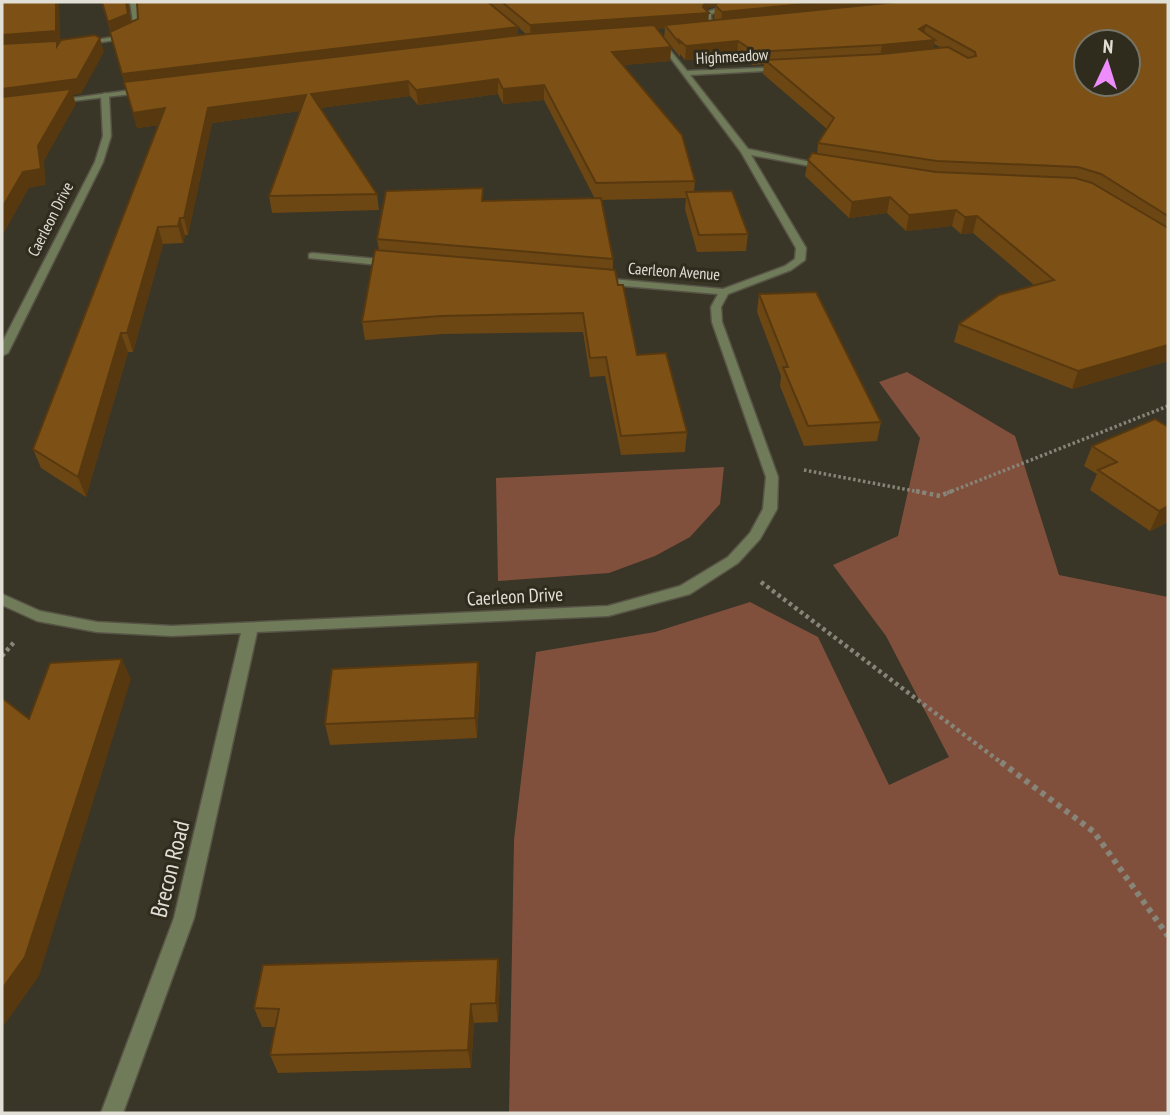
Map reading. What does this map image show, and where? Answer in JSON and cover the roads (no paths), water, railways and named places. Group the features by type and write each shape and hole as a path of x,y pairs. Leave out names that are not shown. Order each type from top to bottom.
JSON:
{"street":[{"path":"80,45 128,37 136,29 133,2"},
{"path":"720,29 708,20 708,13 739,5"},
{"path":"707,30 733,27"},
{"name":"Caerleon Avenue","path":"586,280 724,292 788,268 800,260 801,248 744,151 655,34 668,33"},
{"name":"Highmeadow","path":"687,73 797,67"},
{"path":"40,103 152,89"},
{"name":"Caerleon Drive","path":"2,353 99,162 107,136 105,95"},
{"path":"744,151 838,168"},
{"path":"312,257 394,264"},
{"name":"Caerleon Drive","path":"2,598 37,616 97,627 172,631 608,611 685,590 733,560 755,536 770,509 772,477 717,322 716,307 724,292"},
{"name":"Brecon Road","path":"112,1113 184,918 250,629"}]}
